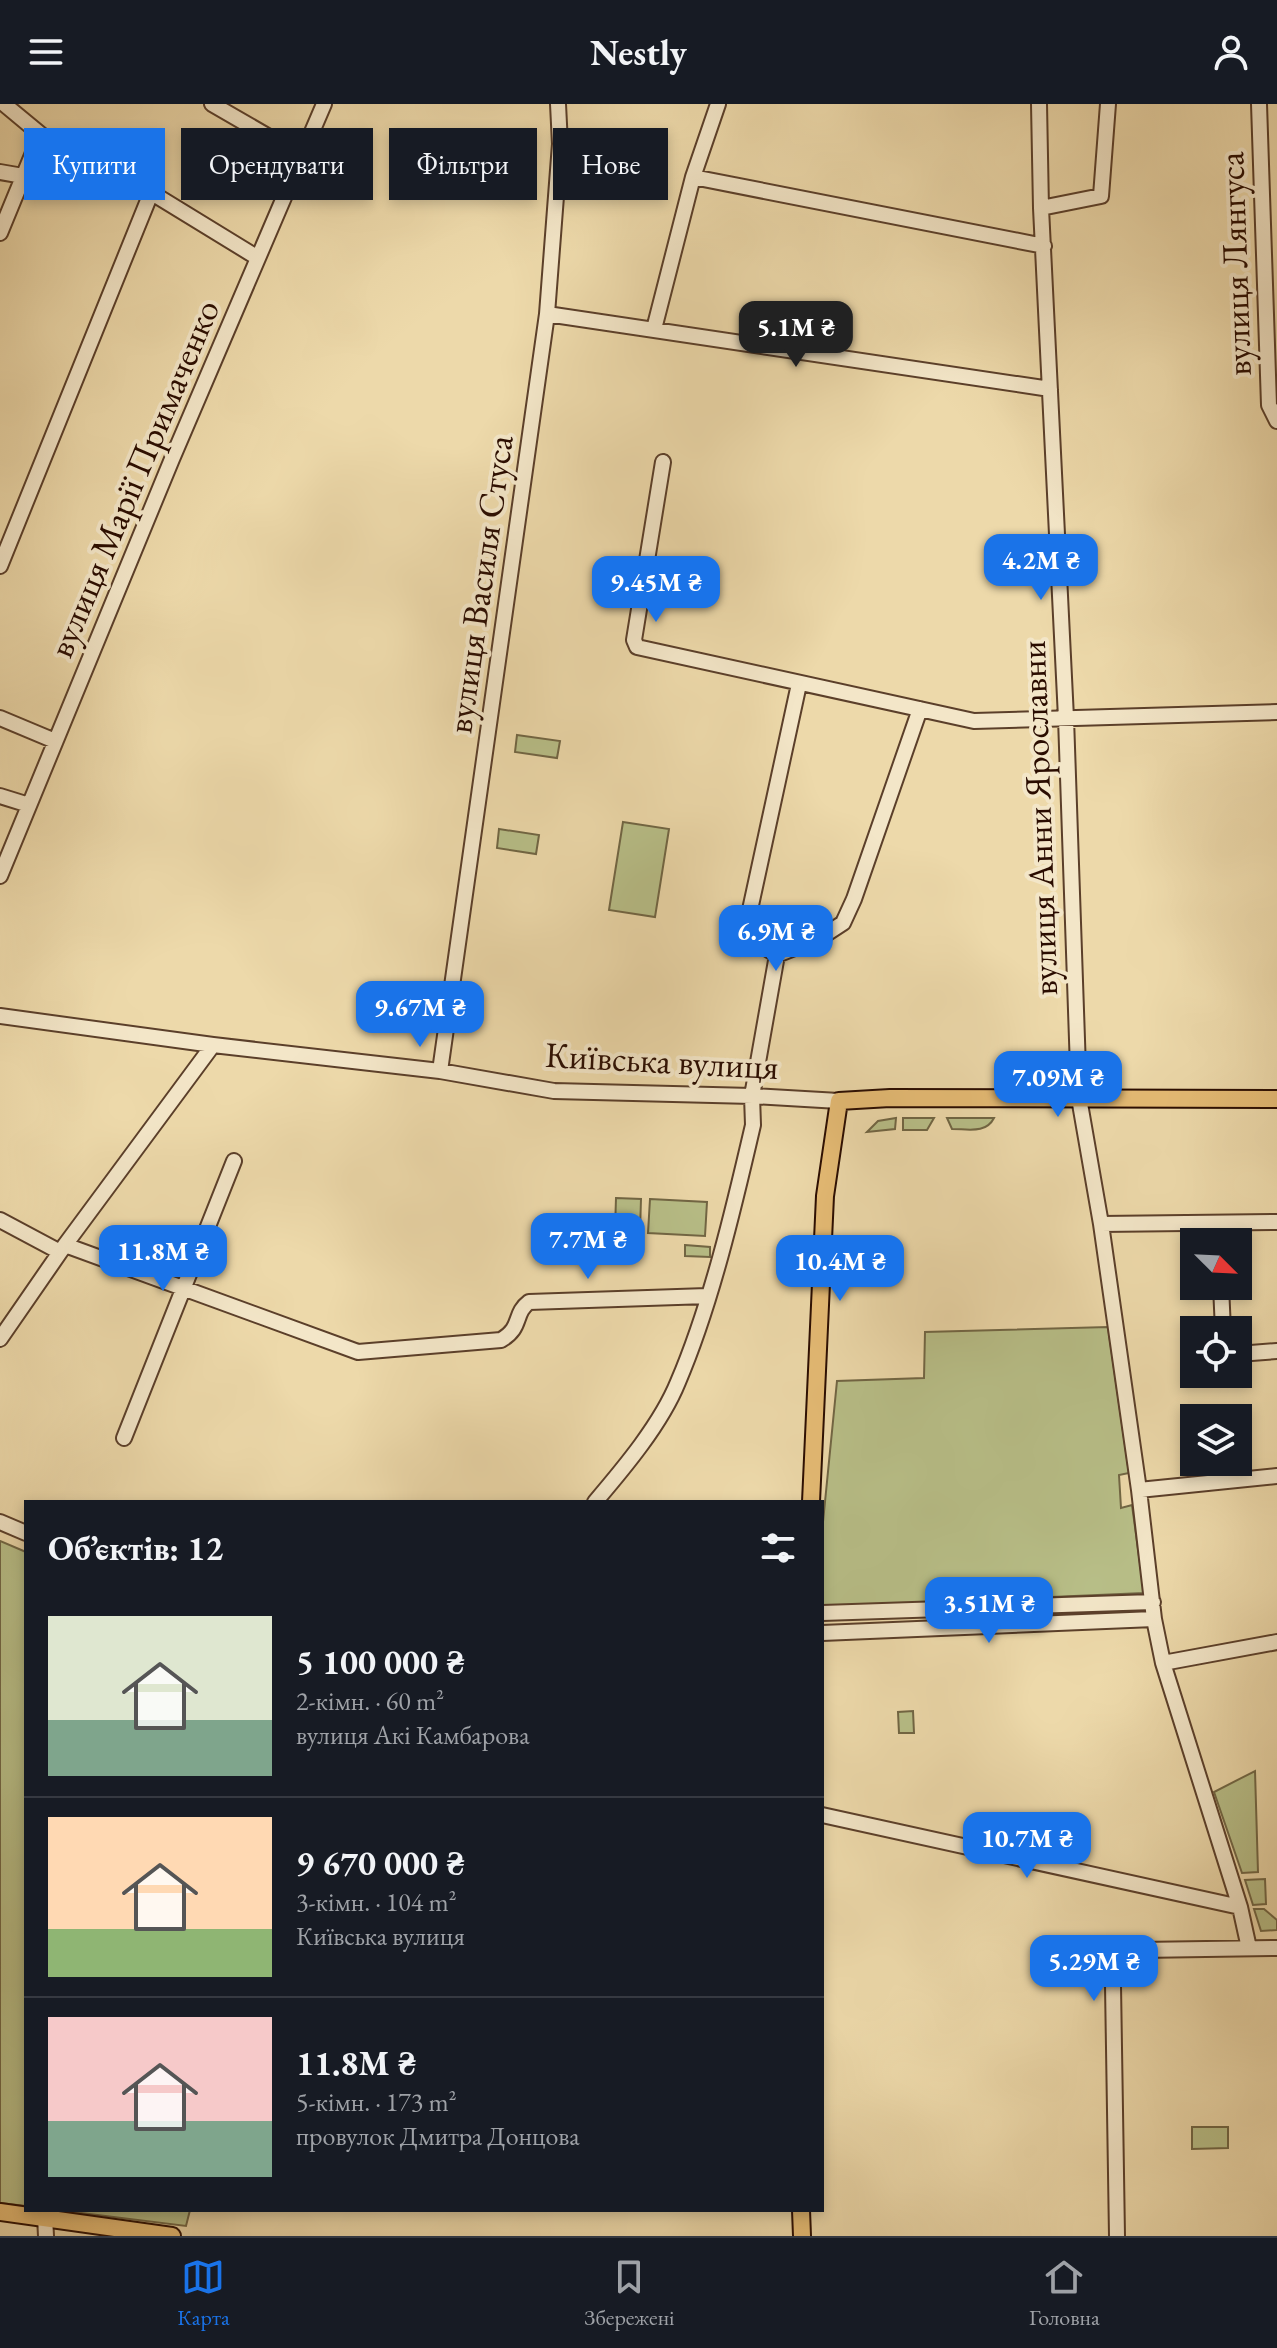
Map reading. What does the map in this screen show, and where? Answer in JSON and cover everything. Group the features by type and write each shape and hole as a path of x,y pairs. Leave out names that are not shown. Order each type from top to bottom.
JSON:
{"main road":[{"name":"Київська вулиця","path":"839,1101 890,1098 1277,1099"},
{"path":"811,1500 825,1196 839,1101"},
{"path":"0,2212 172,2236"},
{"path":"801,2212 802,2236"}],"street":[{"path":"4,104 33,128"},
{"path":"212,104 254,128"},
{"name":"вулиця Марії Примаченко","path":"314,128 324,104"},
{"name":"вулиця Василя Стуса","path":"440,1071 547,314 560,144 558,104"},
{"path":"654,329 693,177 718,104"},
{"name":"вулиця Анни Ярославни","path":"1039,104 1079,1098 1101,1224 1154,1619 1163,1663 1240,1907 1249,1948"},
{"path":"1041,208 1101,196 1108,104"},
{"name":"вулиця Лянгуса","path":"1259,104 1269,405 1277,421"},
{"path":"0,172 23,176 0,233"},
{"path":"693,177 1044,246"},
{"path":"0,566 148,200"},
{"path":"163,200 258,258"},
{"name":"вулиця Марії Примаченко","path":"0,876 283,200"},
{"path":"547,314 1050,389"},
{"path":"663,462 635,645 974,721 1277,712"},
{"path":"777,955 748,937 748,919 799,684"},
{"path":"777,955 820,938 843,923 920,709"},
{"path":"0,718 55,741"},
{"path":"0,796 29,805"},
{"path":"597,1500 634,1457 678,1384 707,1296 753,1125 752,1096 777,955"},
{"name":"Київська вулиця","path":"0,1016 440,1071 554,1091 839,1101"},
{"path":"0,1339 62,1249 213,1045"},
{"path":"124,1438 234,1161"},
{"path":"0,1220 62,1249 185,1289 358,1352 501,1340 513,1333 523,1306 529,1302 707,1296"},
{"path":"1101,1224 1277,1222"},
{"path":"1217,1223 1217,1228"},
{"path":"1252,1353 1277,1351"},
{"path":"1139,1490 1277,1476"},
{"path":"0,1522 24,1532"},
{"path":"824,1613 1153,1602"},
{"path":"824,1633 1154,1619"},
{"path":"1163,1663 1277,1642"},
{"path":"824,1815 1240,1907"},
{"path":"1117,2236 1113,1985 1121,1960 1140,1950 1277,1948"},
{"path":"45,2216 46,2236"}],"green space":[{"path":"517,735 560,741 557,758 515,752"},
{"path":"623,822 669,829 655,917 609,910"},
{"path":"499,829 539,835 536,854 497,848"},
{"path":"896,1118 895,1129 867,1132 878,1121"},
{"path":"903,1118 934,1118 927,1130 903,1130"},
{"path":"947,1118 994,1118 981,1129 970,1130 952,1129"},
{"path":"616,1198 641,1199 640,1231 615,1230"},
{"path":"650,1199 707,1202 705,1236 648,1233"},
{"path":"685,1245 710,1247 710,1257 685,1256"},
{"path":"1108,1327 1129,1473 1119,1475 1121,1508 1132,1505 1144,1593 824,1607 824,1512 837,1381 924,1378 925,1332"},
{"path":"0,1541 24,1551 24,2206 0,2203"},
{"path":"913,1711 914,1733 899,1733 898,1712"},
{"path":"1255,1771 1258,1872 1242,1873 1214,1792"},
{"path":"1265,1879 1266,1904 1253,1905 1245,1880"},
{"path":"1254,1909 1264,1909 1277,1920 1277,1930 1261,1931"},
{"path":"1192,2127 1228,2127 1228,2148 1192,2149"},
{"path":"73,2212 190,2212 186,2226"}]}
